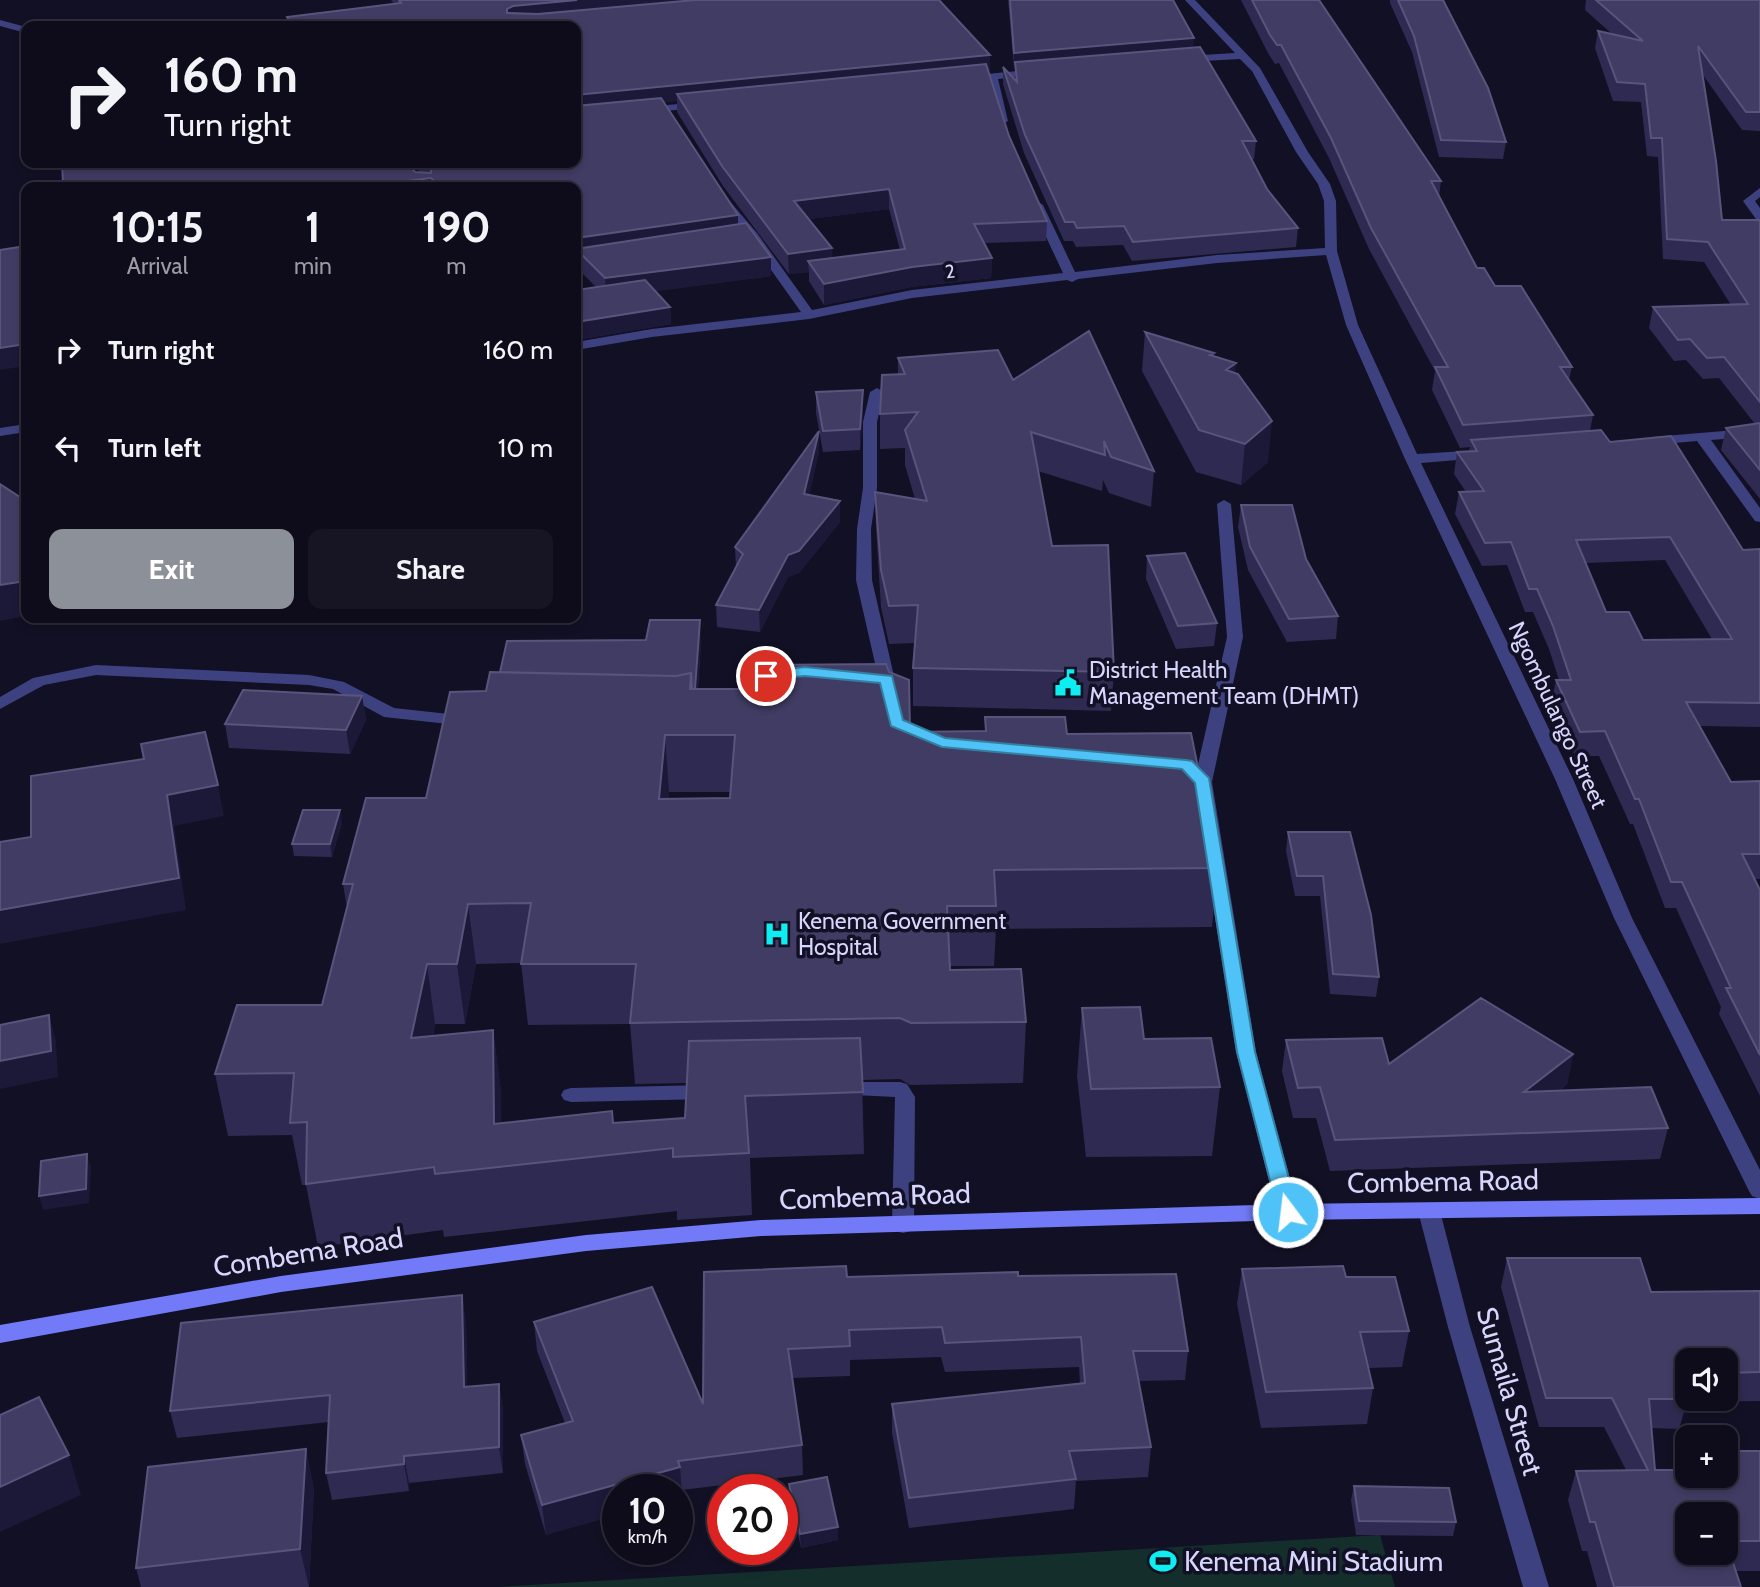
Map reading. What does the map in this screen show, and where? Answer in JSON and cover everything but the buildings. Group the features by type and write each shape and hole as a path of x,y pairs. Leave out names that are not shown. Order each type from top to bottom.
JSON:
{"street":[{"name":"Ngombulango Street","path":"1191,0 1256,70 1302,152 1324,184 1330,201 1331,251 1352,325 1412,459 1522,687 1623,918 1760,1191"},
{"path":"0,23 21,29"},
{"path":"1172,60 1241,56"},
{"path":"955,80 1051,70"},
{"path":"992,77 1009,139"},
{"path":"631,111 670,114 716,103"},
{"path":"714,186 748,237 809,316"},
{"path":"1760,191 1749,201 1760,216"},
{"path":"1034,197 1072,278"},
{"name":"2","path":"581,345 652,333 809,316 912,294 1072,278 1217,259 1331,251"},
{"path":"877,392 870,422 870,488 864,530 864,580 880,679 891,701"},
{"path":"0,432 21,429"},
{"path":"1633,443 1760,432"},
{"path":"1702,438 1760,519"},
{"path":"1412,459 1494,453"},
{"path":"1224,504 1235,637 1203,782 1246,1052 1288,1212"},
{"path":"0,704 39,681 96,670 309,680 338,685 390,713 427,719 487,721"},
{"path":"714,712 766,676 795,672"},
{"path":"1186,765 1203,782"},
{"path":"818,1090 900,1089 905,1097 903,1225"},
{"path":"571,1095 722,1092"},
{"name":"Combema Road","path":"0,1334 281,1284 586,1243 761,1228 1288,1212 1760,1206"},
{"name":"Sumaila Street","path":"1429,1211 1459,1327 1536,1587"}],"green space":[{"name":"Kenema Mini Stadium","path":"1380,1535 1395,1587 497,1587"}],"place":[{"name":"District Health Management Team (DHMT)","path":"1068,683"},
{"name":"Kenema Government Hospital","path":"777,934"},
{"name":"Kenema Mini Stadium","path":"1163,1561"}],"route":[{"path":"766,676 784,672 805,672 887,679 896,722 942,742 1156,760 1186,765 1203,782 1246,1052 1288,1212"}]}
